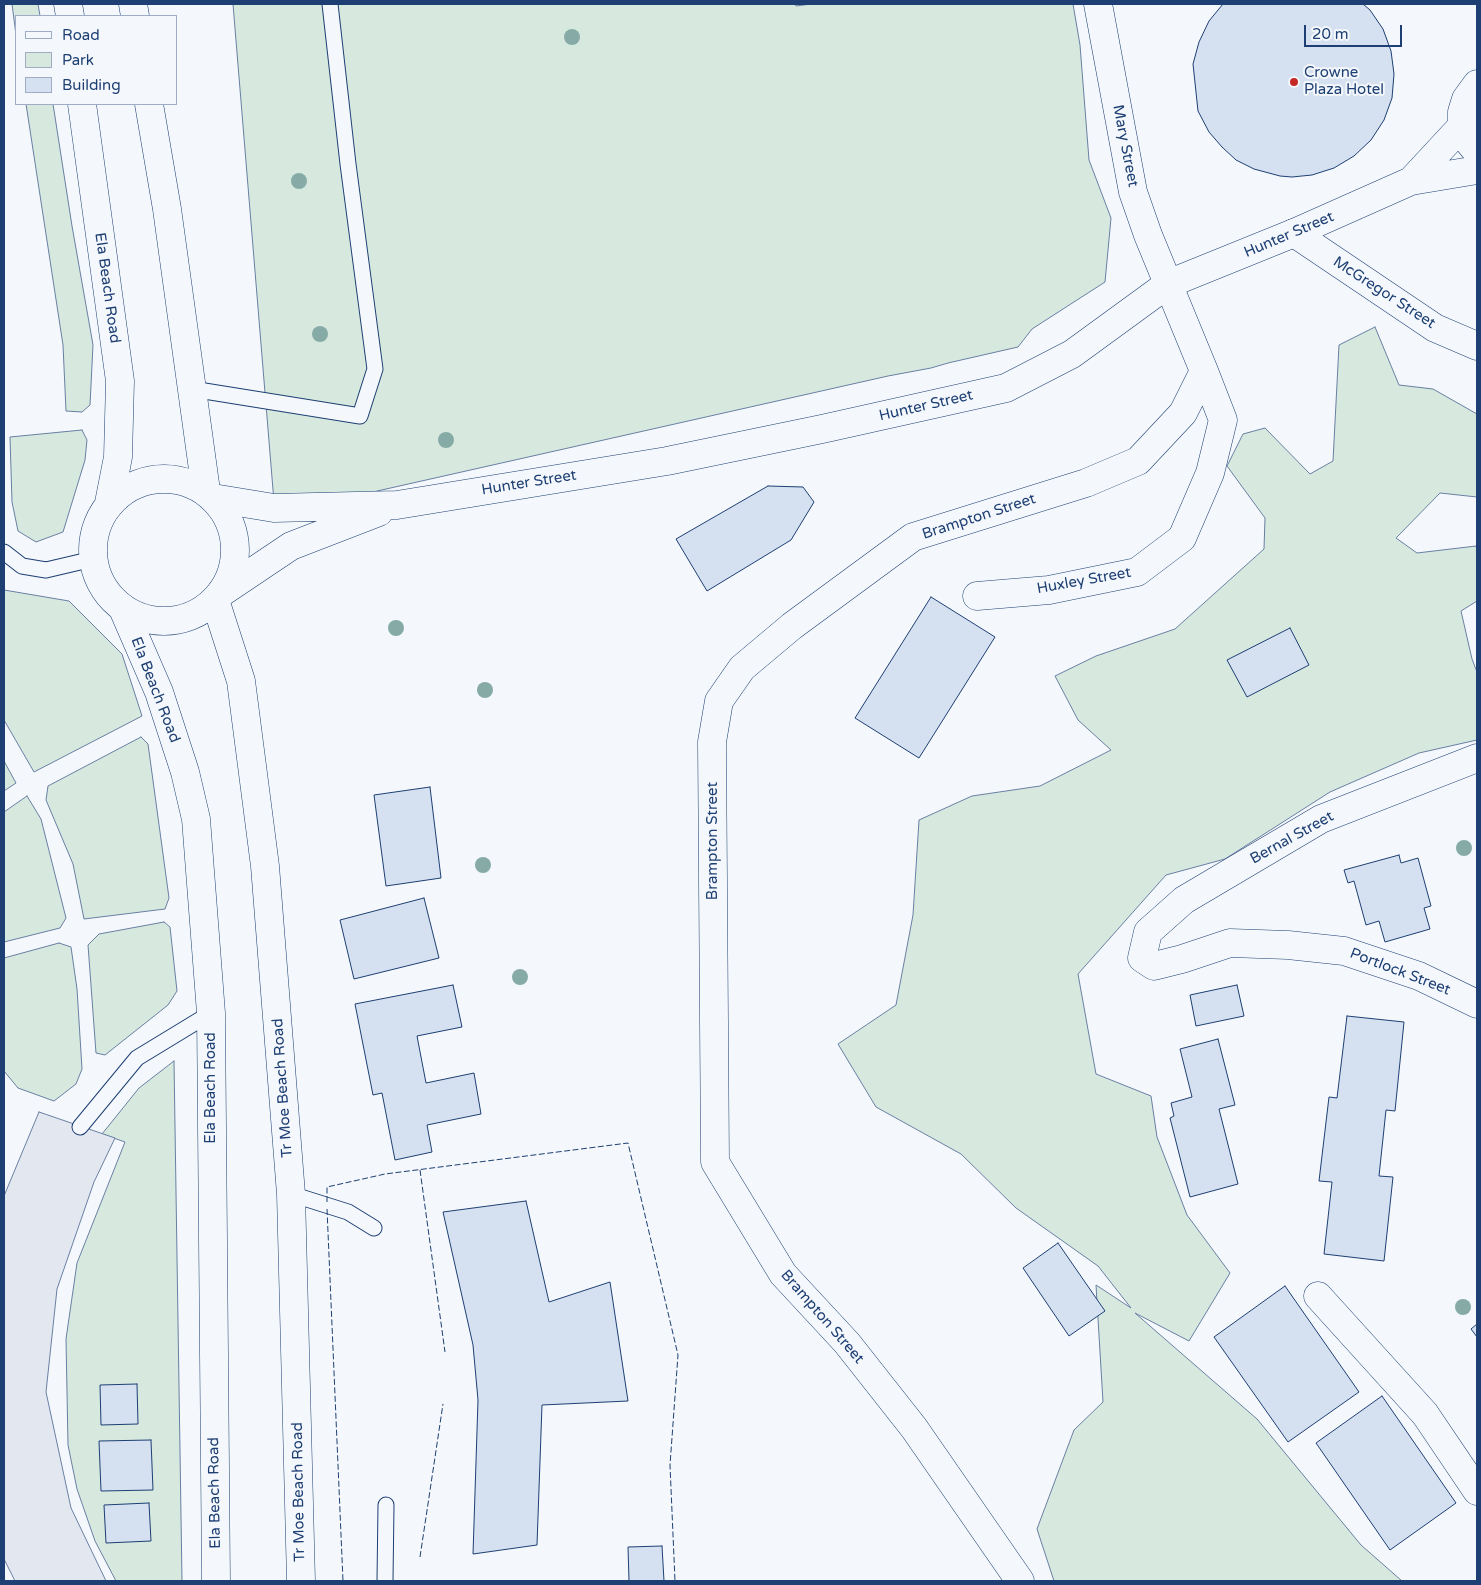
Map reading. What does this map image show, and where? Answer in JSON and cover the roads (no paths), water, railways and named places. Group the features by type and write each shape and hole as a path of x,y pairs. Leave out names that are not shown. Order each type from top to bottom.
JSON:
{"main road":[{"name":"Mary Street","path":"1098,4 1133,192 1168,284"},
{"path":"1477,84 1466,99 1462,112 1462,126 1468,141 1477,152"},
{"name":"Ela Beach Road","path":"82,105 120,380 118,457 109,503"},
{"path":"149,105 167,209 192,389 210,495"},
{"name":"Hunter Street","path":"1411,181 1462,126"},
{"name":"Hunter Street","path":"210,495 274,508 397,505 667,461 1006,388 1072,354 1168,284 1294,233 1411,181 1477,170"},
{"name":"McGregor Street","path":"1294,233 1435,328 1477,346"},
{"path":"1168,284 1204,371"},
{"name":"Huxley Street","path":"977,596 1050,590 1137,572 1182,538 1210,474 1222,420 1204,371"},
{"name":"Brampton Street","path":"1020,1581 914,1428 847,1343 783,1274 714,1162 712,742 720,701 742,668 792,626 913,537 1086,483 1138,461 1183,413 1204,371"},
{"path":"166,478 187,482 210,495 226,514 233,534 235,554 231,574 218,596 202,611 187,618 171,622 154,622 137,617 123,609 108,595 98,578 92,559 93,539 99,520 109,503 126,489 145,481 166,478"},
{"name":"Hunter Street","path":"218,596 290,546 397,505"},
{"name":"Tr Moe Beach Road","path":"218,596 241,682 265,866 291,1194 301,1581"},
{"name":"Ela Beach Road","path":"123,609 160,692 185,772 196,819 211,1013 216,1581"},
{"name":"Bernal Street","path":"1148,932 1184,900 1321,819 1477,758"},
{"name":"Portlock Street","path":"1148,932 1142,958 1154,966 1230,943 1288,945 1344,951 1420,976 1477,1004"},
{"path":"1318,1296 1425,1414 1477,1491"}],"lane":[{"path":"192,389 360,416 375,370 348,164 330,4"},
{"path":"4,552 22,566 46,570 92,559"},
{"path":"80,1127 137,1058 211,1013"},
{"path":"291,1194 348,1212 374,1228"},
{"path":"385,1581 386,1505"}],"place":[{"name":"Crowne Plaza Hotel","path":"1294,82"}]}
